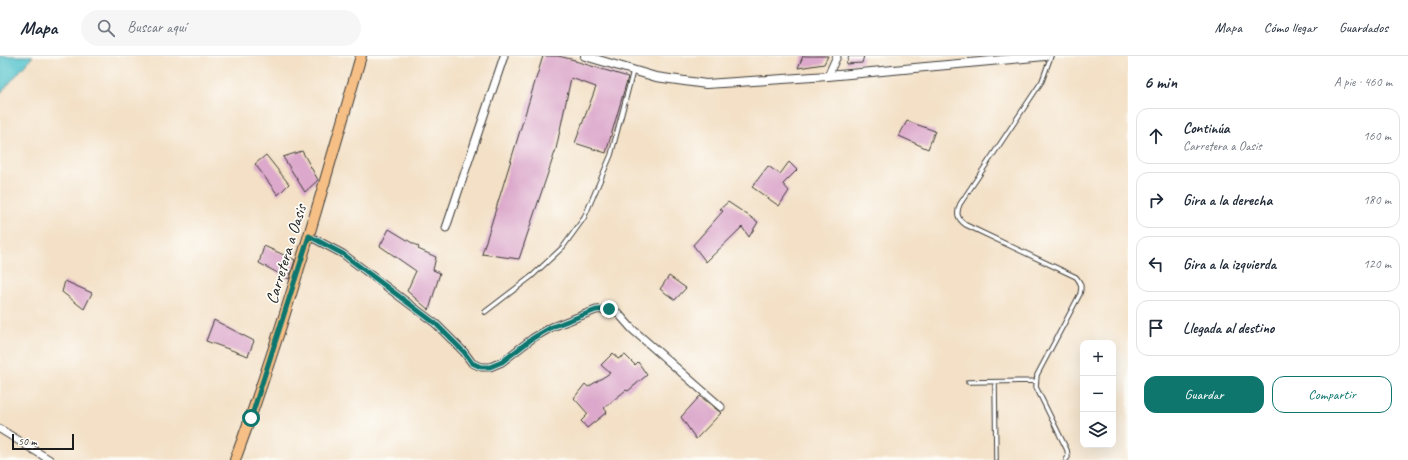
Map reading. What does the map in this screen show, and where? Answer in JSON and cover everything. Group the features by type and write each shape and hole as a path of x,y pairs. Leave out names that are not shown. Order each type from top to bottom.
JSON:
{"main road":[{"name":"Carretera a Oasis","path":"235,460 251,418 309,236 361,56"}],"street":[{"path":"446,228 504,56"},
{"path":"585,56 656,77 706,84 828,76 1045,56"},
{"path":"828,76 837,56"},
{"path":"309,236 343,254 436,324 464,352 472,363 481,367 490,367 502,362 533,338 552,327 596,310 609,309 618,313 632,329 721,407"},
{"path":"0,429 50,460"}],"lane":[{"path":"1051,56 1042,81 957,210 957,215 960,221 966,225 1076,277 1080,281 1082,286 1080,294 1037,375 1036,381 1036,387 1067,450 1068,457 1066,460"},
{"path":"485,312 543,267 563,248 584,218 611,155 633,71"},
{"path":"968,382 1036,381"},
{"path":"995,382 996,460"}],"water":[{"path":"0,56 33,56 0,94"}],"building":[{"path":"543,56 558,56 575,60 628,77 606,153 575,143 596,87 571,78 556,149 519,259 482,254"},
{"path":"803,56 828,56 824,64 798,68"},
{"path":"849,56 864,56 862,63 846,64"},
{"path":"907,121 935,131 928,149 899,136"},
{"path":"302,151 318,180 305,192 283,157"},
{"path":"266,155 289,184 278,195 255,164"},
{"path":"789,162 797,170 783,184 789,191 779,206 752,187 768,166 780,174"},
{"path":"728,202 758,222 749,237 742,227 706,262 693,245 723,211 720,209"},
{"path":"389,229 419,247 418,249 436,257 433,270 440,273 429,310 407,291 416,271 380,246"},
{"path":"264,246 295,260 289,279 259,263"},
{"path":"669,276 686,288 675,300 660,289"},
{"path":"65,281 92,293 84,309 62,292"},
{"path":"214,320 254,341 248,356 206,341"},
{"path":"613,353 618,359 625,355 635,365 638,362 647,375 604,408 607,412 587,428 581,421 588,414 574,398 585,384 588,387 610,373 601,365"},
{"path":"700,396 721,413 696,439 681,417"}],"route":[{"path":"251,418 309,236 343,254 436,324 464,352 472,363 481,367 490,367 502,362 533,338 552,327 596,310 609,309"}]}
